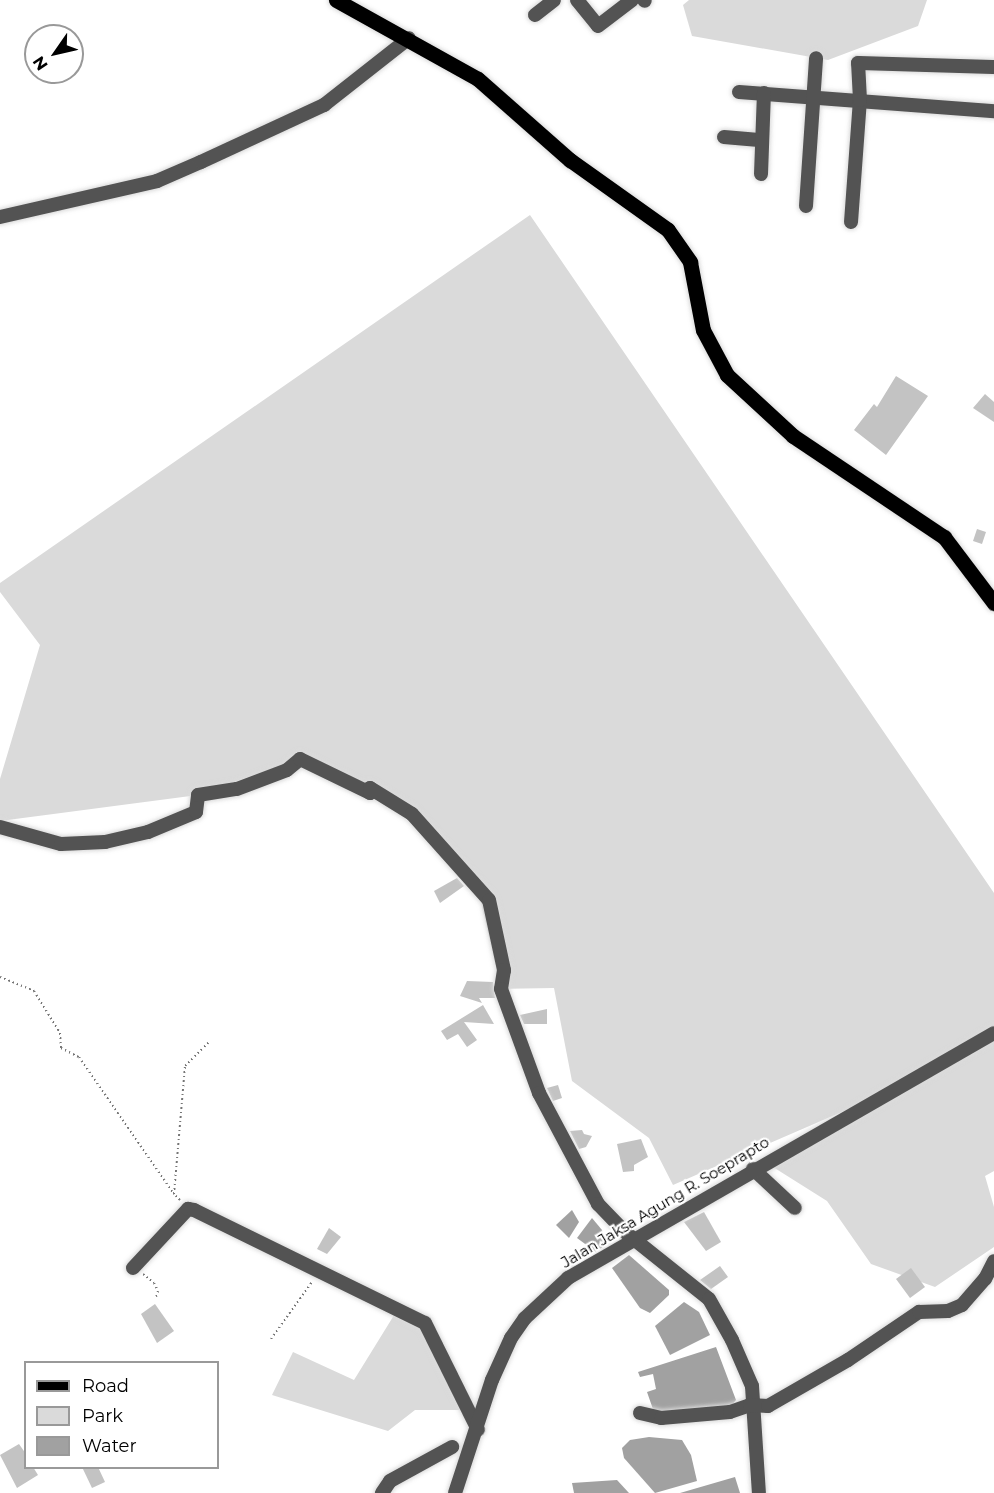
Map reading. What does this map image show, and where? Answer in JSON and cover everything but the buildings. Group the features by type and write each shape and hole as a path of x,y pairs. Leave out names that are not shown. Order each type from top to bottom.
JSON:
{"main road":[{"path":"336,0 409,38 487,85 570,160 668,230 690,262 703,330 727,375 793,436 944,537 994,601"}],"street":[{"path":"535,15 554,0"},
{"path":"578,0 598,26 640,0"},
{"path":"0,217 157,181 193,166 324,105 409,38"},
{"path":"806,206 816,58"},
{"path":"851,222 860,100 858,63 994,67"},
{"path":"739,92 994,111"},
{"path":"761,174 764,93"},
{"path":"724,137 762,140"},
{"path":"0,827 62,844 105,842 148,832 196,812 198,795 237,789 287,770 300,759 370,794 370,788 412,814 489,900 504,970 501,989 539,1093 598,1204 632,1238 708,1299 745,1366 752,1386 750,1405 759,1493"},
{"name":"Jalan Jaksa Agung R. Soeprapto","path":"455,1493 478,1430 496,1370 525,1318 568,1278 632,1238 994,1033"},
{"path":"753,1169 795,1208"},
{"path":"133,1268 188,1209 425,1323 478,1430"},
{"path":"640,1413 661,1418 730,1412 750,1405 768,1406 848,1360 919,1312 948,1311 962,1305 985,1279 994,1261"},
{"path":"382,1493 390,1481 452,1447"}],"path":[{"path":"0,977 34,991 60,1033 61,1048 79,1057 174,1194 188,1209"},
{"path":"174,1194 185,1066 209,1042"},
{"path":"133,1268 154,1283 158,1291 156,1297"},
{"path":"271,1339 310,1289 315,1271"}],"green space":[{"path":"689,0 927,0 918,26 828,60 692,36 683,5"},
{"path":"530,215 994,893 994,1171 985,1176 994,1207 994,1247 935,1287 871,1264 827,1201 773,1167 867,1101 673,1185 649,1138 572,1081 554,988 501,989 476,881 412,814 299,759 198,795 0,821 0,779 40,645 0,592 0,583"},
{"path":"396,1312 422,1324 466,1410 415,1410 388,1431 272,1395 293,1352 354,1380"}],"water":[{"path":"572,1210 579,1222 569,1238 556,1225"},
{"path":"592,1218 602,1230 605,1245 596,1252 577,1238"},
{"path":"629,1255 669,1290 669,1295 650,1313 640,1308 612,1268"},
{"path":"684,1302 699,1312 710,1335 670,1355 655,1326"},
{"path":"716,1347 736,1400 727,1411 655,1415 647,1392 656,1389 653,1374 640,1377 638,1372"},
{"path":"649,1437 682,1440 691,1455 697,1481 655,1493 624,1458 622,1448 630,1440"},
{"path":"735,1477 740,1493 680,1493"},
{"path":"617,1480 629,1493 574,1493 572,1483"}]}
